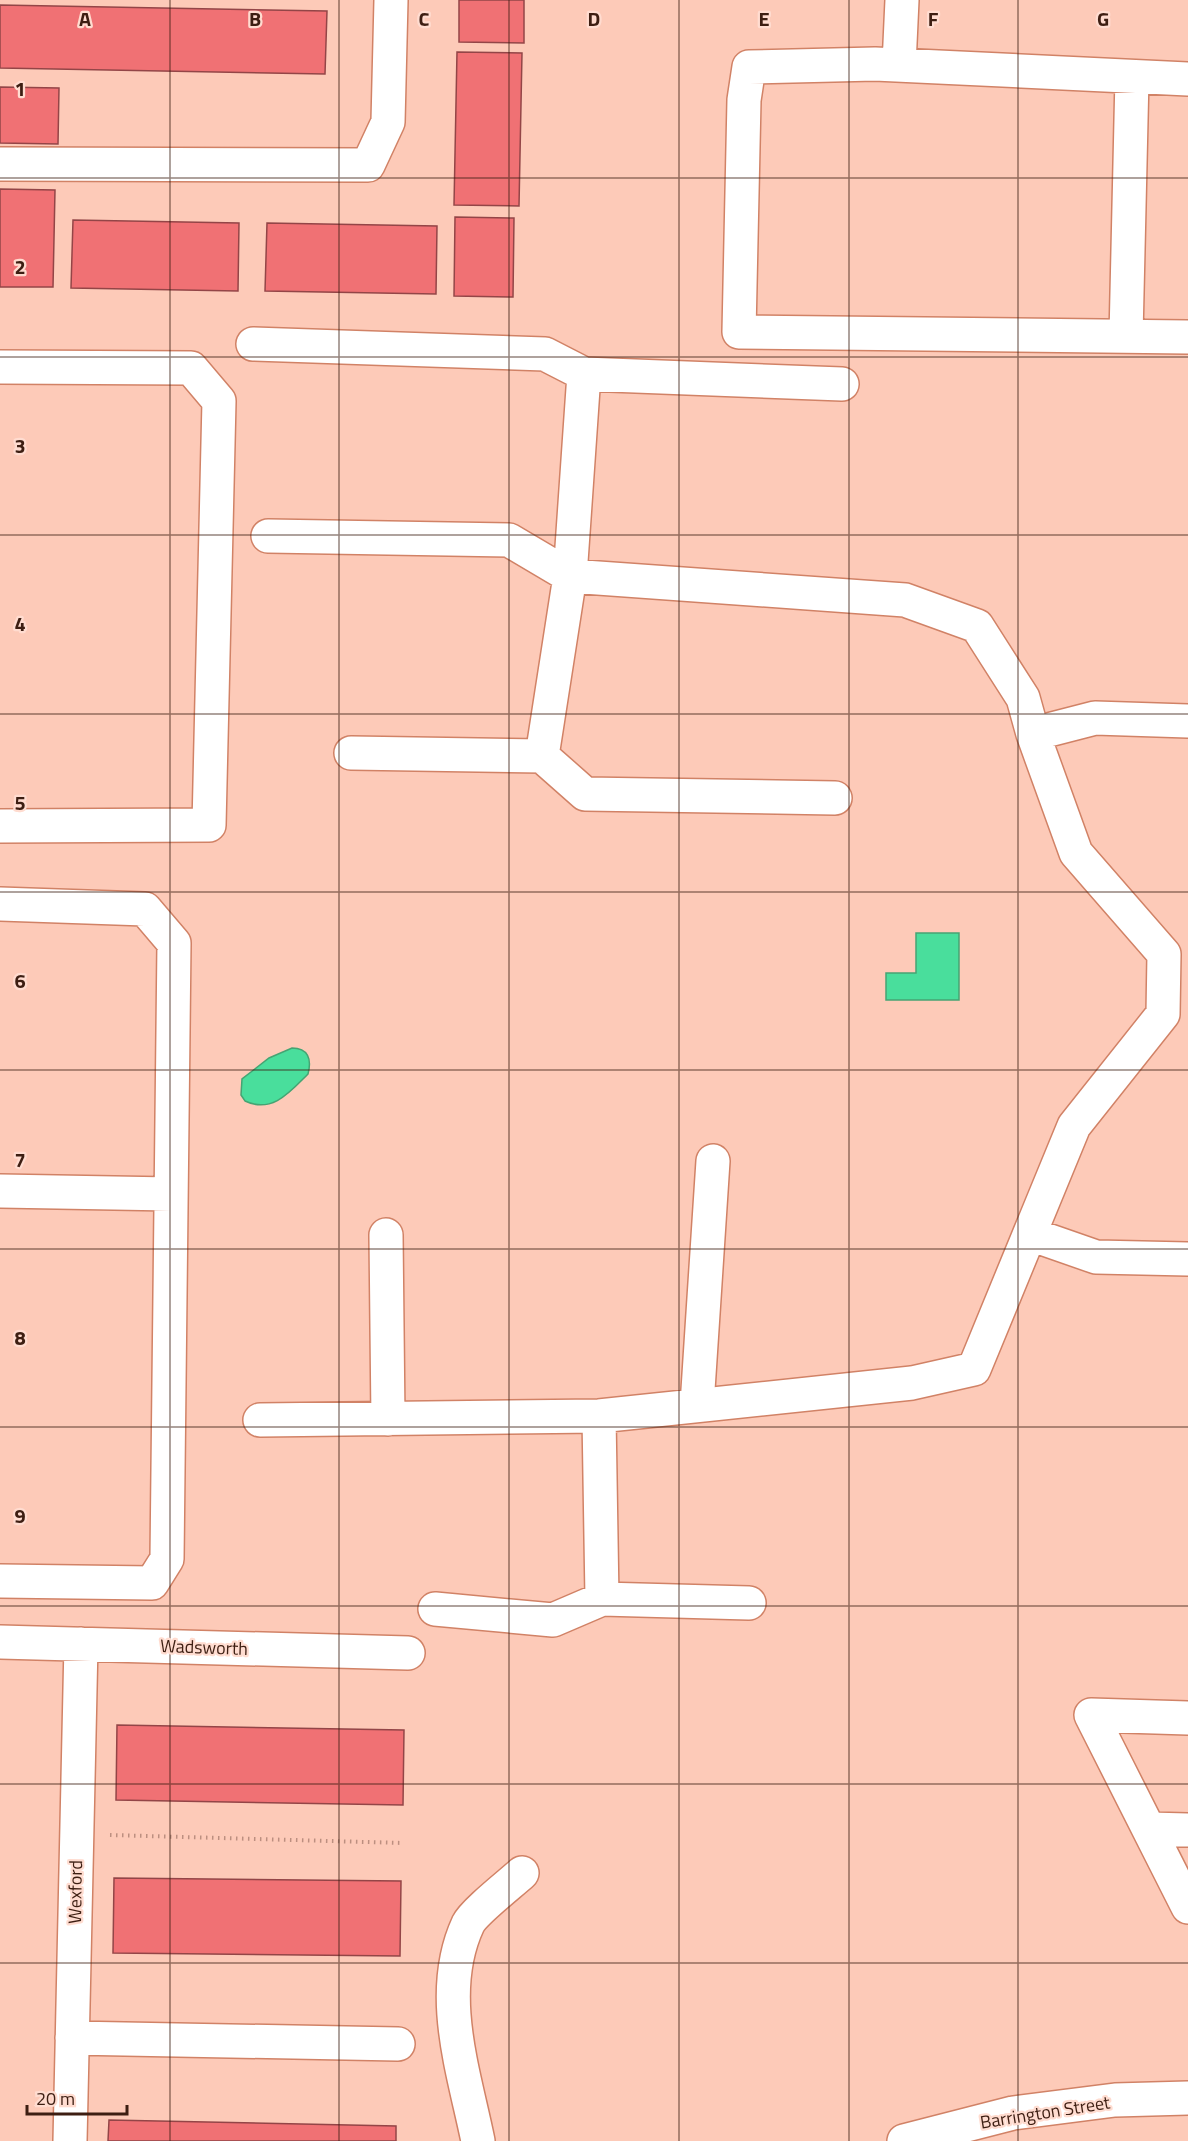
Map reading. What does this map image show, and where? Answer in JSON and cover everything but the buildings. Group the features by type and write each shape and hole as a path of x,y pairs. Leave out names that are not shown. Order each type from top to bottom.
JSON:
{"street":[{"path":"1,164 368,165 388,122 391,0"},
{"path":"899,65 902,0"},
{"path":"1188,79 899,65 749,67 744,100 739,332 1188,337"},
{"path":"1126,336 1132,77"},
{"path":"253,344 545,354 584,374 842,384"},
{"path":"0,367 191,368 219,401 208,825 0,826"},
{"path":"542,756 570,576 584,374"},
{"path":"260,1420 598,1416 912,1383 974,1369 1074,1126 1176,1014 1176,954 1076,853 1033,734 1023,698 977,626 905,600 570,576 509,540 268,536"},
{"path":"1033,734 1095,718 1188,721"},
{"path":"351,753 542,756 585,794 835,798"},
{"path":"0,904 145,909 174,942 167,1559 152,1583 0,1581"},
{"path":"697,1406 713,1161"},
{"path":"0,1191 171,1194"},
{"path":"1030,1234 1096,1257 1188,1259"},
{"path":"386,1235 388,1419"},
{"path":"598,1416 602,1599"},
{"path":"435,1609 553,1620 602,1599 749,1603"},
{"name":"Wadsworth","path":"0,1642 408,1653"},
{"name":"Wexford","path":"70,2141 81,1644"},
{"path":"1188,1718 1091,1715 1188,1907"},
{"path":"1149,1829 1188,1830"},
{"path":"478,2141 453,2020 456,1968 469,1922 522,1873"},
{"path":"72,2038 398,2044"},
{"name":"Barrington Street","path":"904,2141 957,2134 1013,2113 1114,2100 1188,2098"}],"path":[{"path":"76,1834 403,1843"}],"shaded area":[{"path":"916,933 959,933 959,1000 886,1000 886,973 916,973"},
{"path":"292,1048 302,1050 307,1055 308,1074 287,1094 272,1103 264,1105 245,1101 241,1095 242,1079 269,1058"}]}
